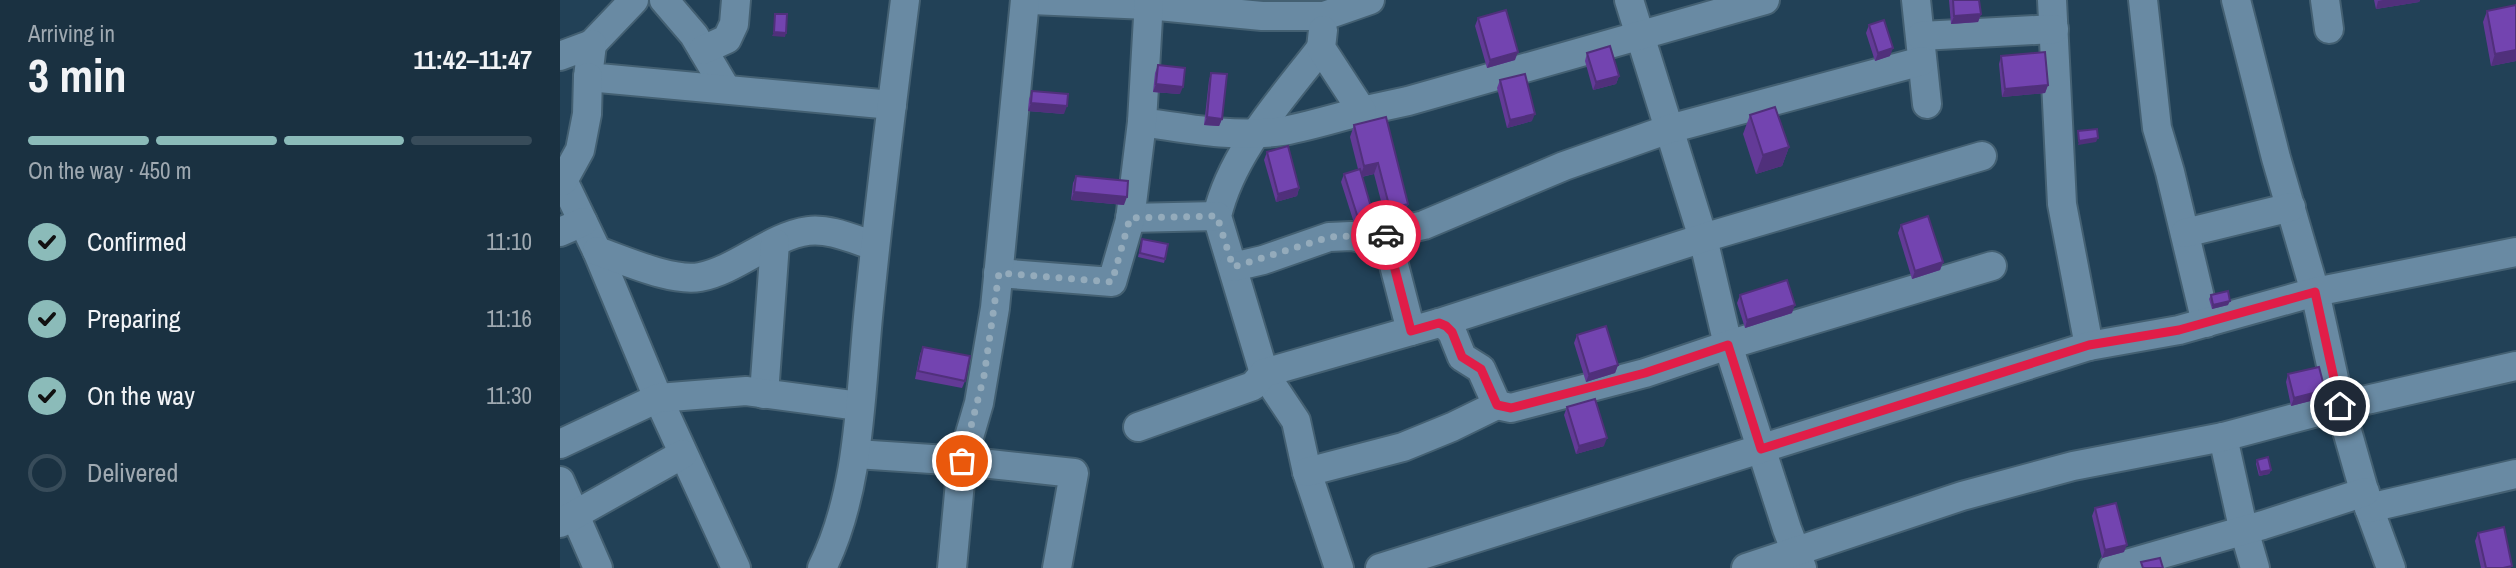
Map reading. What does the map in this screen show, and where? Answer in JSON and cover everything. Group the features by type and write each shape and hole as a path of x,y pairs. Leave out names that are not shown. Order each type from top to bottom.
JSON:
{"street":[{"path":"664,0 694,35 726,89"},
{"path":"703,50 727,39 734,24 736,0"},
{"path":"822,568 836,534 856,454 875,246 905,0"},
{"path":"952,568 962,461 984,376 999,273 1025,0"},
{"path":"1031,0 1264,8 1324,16 1370,0"},
{"path":"1629,0 1703,238 1728,345 1799,560"},
{"path":"1142,122 1222,133 1257,133 1307,126 1408,102 1765,0"},
{"path":"1916,0 1927,104"},
{"path":"2052,0 2062,204 2089,345"},
{"path":"2143,0 2157,128 2206,323"},
{"path":"2236,0 2315,292 2340,406 2367,500 2391,568"},
{"path":"2325,0 2329,29"},
{"path":"560,56 592,44 633,1"},
{"path":"999,273 1112,282 1130,218 1142,122 1148,3"},
{"path":"1324,16 1321,48 1257,133 1223,190 1217,216 1264,373 1296,421 1307,472 1339,568"},
{"path":"1233,267 1329,237 1352,236 1365,239 1424,225 1564,166 1669,129 1922,49 2054,29"},
{"path":"592,44 587,114 580,150 562,178 571,227 597,251 676,277 698,277 725,268 775,243 807,231 827,231 875,246"},
{"path":"1321,48 1362,111"},
{"path":"588,76 892,105"},
{"path":"1138,427 1253,386 1264,373 1439,323 1703,238 1982,156"},
{"path":"2185,233 2291,207"},
{"path":"1130,218 1217,216"},
{"path":"1386,234 1411,331"},
{"path":"764,394 775,243"},
{"path":"597,251 658,398 736,568"},
{"path":"1380,568 2089,345 2179,330 2315,292 2516,252"},
{"path":"1307,472 1403,447 1497,405 1511,408 1582,391 1992,266"},
{"path":"1439,323 1452,332 1462,357 1481,369 1497,405"},
{"path":"1746,568 1799,560 1962,496 2073,466 2223,437 2340,406 2516,366"},
{"path":"560,444 658,398 746,391 859,407"},
{"path":"2223,437 2255,568"},
{"path":"567,519 683,454"},
{"path":"856,454 962,461 1074,473 1056,568"},
{"path":"2113,568 2244,530 2367,500 2516,474"},
{"path":"560,481 567,519 598,568"}],"building":[{"path":"1953,0 1979,0 1981,14 1954,16"},
{"path":"2516,5 2516,50 2495,54 2487,11"},
{"path":"1506,10 1518,52 1490,60 1478,18"},
{"path":"775,14 787,14 786,33 774,32"},
{"path":"1884,20 1893,48 1878,53 1869,25"},
{"path":"1610,46 1619,76 1596,82 1587,53"},
{"path":"2045,52 2048,85 2005,89 2001,56"},
{"path":"1158,65 1185,68 1183,87 1156,84"},
{"path":"1211,73 1227,74 1222,119 1207,117"},
{"path":"1525,74 1535,114 1510,120 1500,80"},
{"path":"1032,91 1068,94 1067,106 1031,103"},
{"path":"1775,107 1789,147 1763,155 1750,115"},
{"path":"1386,117 1408,204 1390,209 1378,163 1364,166 1354,125"},
{"path":"2097,129 2098,138 2079,141 2078,131"},
{"path":"1288,146 1299,188 1278,194 1267,152"},
{"path":"1360,169 1373,214 1358,218 1344,174"},
{"path":"1076,176 1128,181 1127,197 1074,192"},
{"path":"1928,216 1943,262 1915,271 1901,225"},
{"path":"1142,239 1168,244 1165,259 1140,253"},
{"path":"1787,280 1795,305 1747,320 1740,295"},
{"path":"2228,291 2230,301 2213,305 2211,295"},
{"path":"1606,326 1618,365 1589,374 1577,335"},
{"path":"923,347 970,356 965,381 918,371"},
{"path":"2319,367 2325,390 2294,398 2288,374"},
{"path":"1595,399 1607,438 1579,446 1567,407"},
{"path":"2268,457 2271,470 2260,472 2257,460"},
{"path":"2116,503 2127,545 2105,550 2095,508"},
{"path":"2504,527 2512,566 2486,568 2478,533"},
{"path":"2160,558 2163,568 2143,568 2141,562"}],"way so far":[{"path":"962,461 979,403 999,273 1112,282 1130,218 1217,216 1233,267 1263,260 1329,237 1352,236 1365,239 1386,235"}],"route":[{"path":"1386,235 1411,331 1439,323 1446,326 1452,332 1462,357 1481,369 1497,405 1511,408 1645,373 1728,345 1761,449 2089,345 2179,330 2315,292 2340,406"}]}
